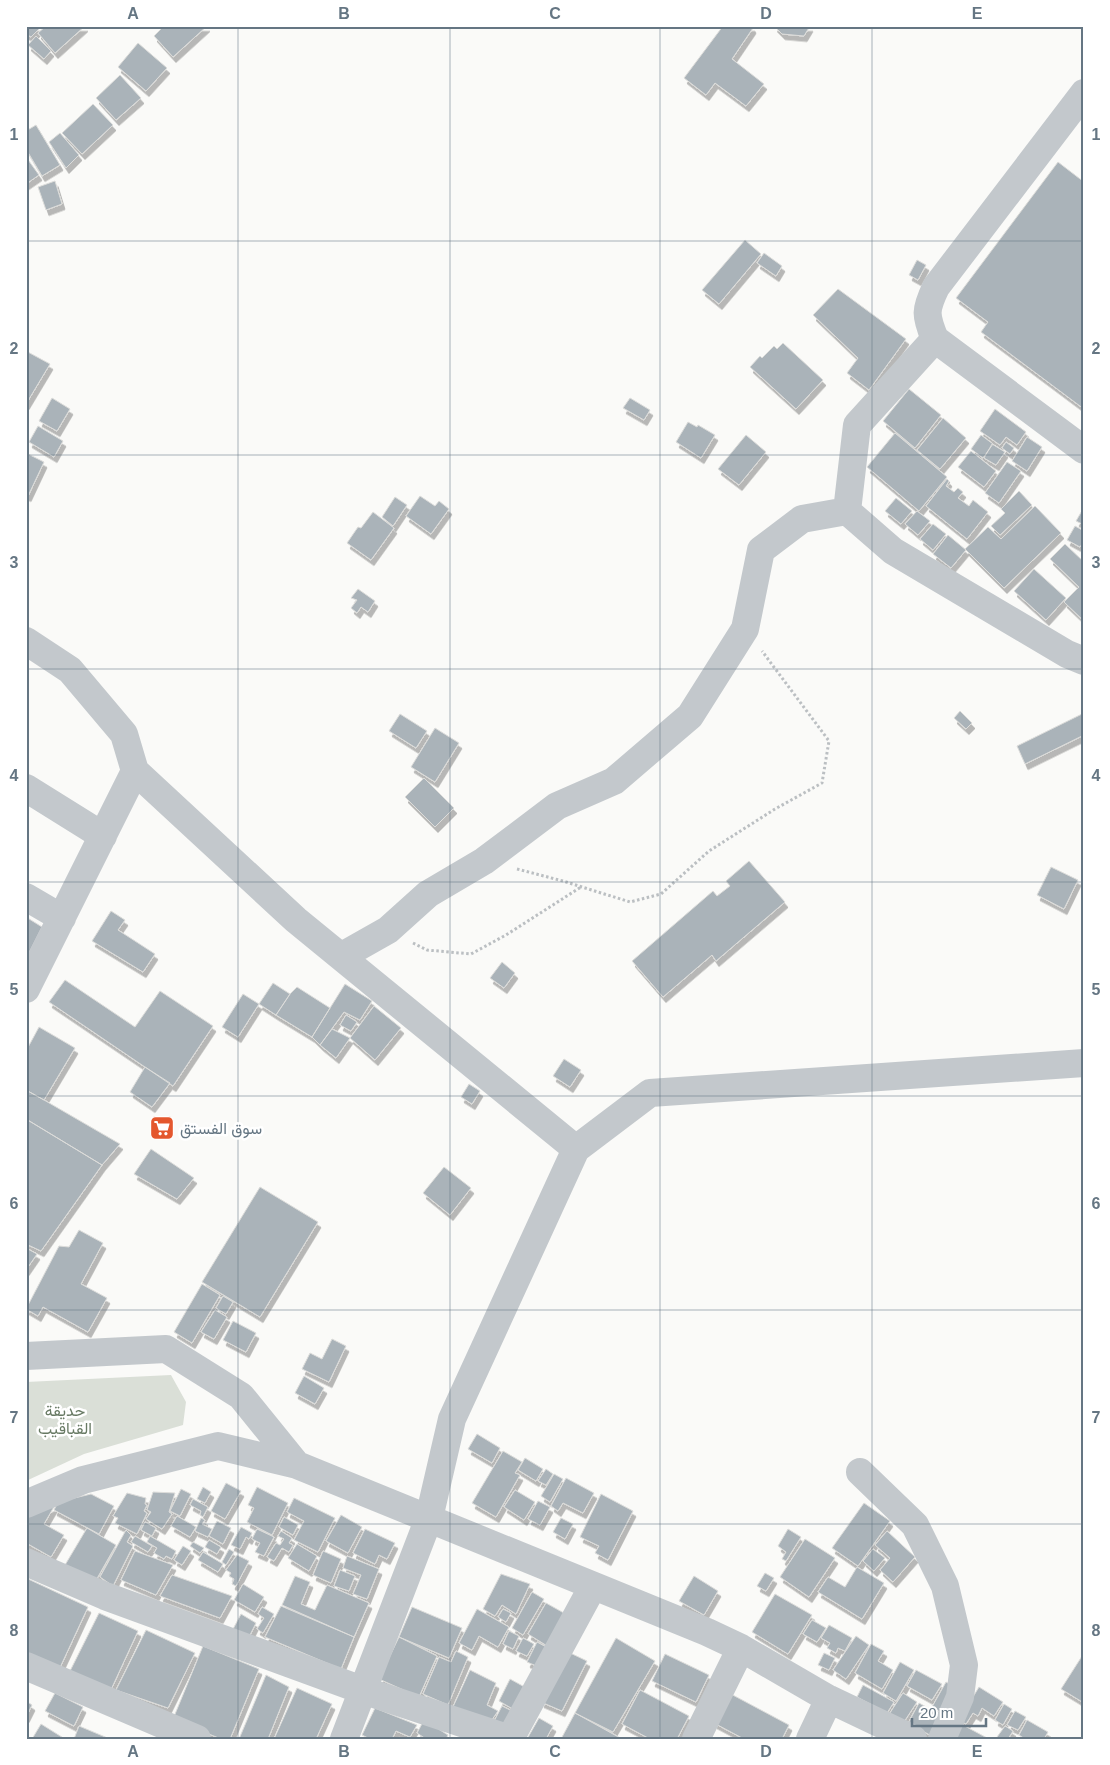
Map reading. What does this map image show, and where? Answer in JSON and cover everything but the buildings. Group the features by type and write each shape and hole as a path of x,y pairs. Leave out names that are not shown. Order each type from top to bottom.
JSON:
{"street":[{"path":"1084,93 936,287 928,304 927,320 935,339 1084,450"},
{"path":"847,511 857,425 935,339"},
{"path":"342,956 388,930 428,894 484,861 557,806 614,781 690,716 744,629 761,550 802,519 847,511"},
{"path":"847,511 893,551 1066,654 1084,661"},
{"path":"26,641 70,670 124,734 135,772 296,920 576,1149"},
{"path":"26,989 135,772"},
{"path":"26,788 103,836"},
{"path":"26,897 62,918"},
{"path":"344,1739 429,1518 452,1419 576,1149 650,1092 1084,1063"},
{"path":"26,1356 166,1348 241,1396 297,1465"},
{"path":"26,1504 83,1480 218,1446 297,1465 707,1632 741,1648 829,1699 913,1739"},
{"path":"860,1472 915,1524 945,1586 964,1665 960,1697 942,1739"},
{"path":"26,1562 106,1596 362,1690 510,1739 593,1586"},
{"path":"696,1739 741,1648"},
{"path":"26,1666 197,1739"},
{"path":"810,1739 829,1699"}],"path":[{"path":"484,861 563,880 630,902 661,894 709,851 775,809 822,784 829,741 804,705 744,629"},
{"path":"388,930 427,950 470,954 506,935 581,886"}],"green space":[{"name":"حديقة القباقيب","path":"171,1375 186,1402 183,1425 84,1454 26,1481 26,1382"}],"place":[{"name":"سوق الفستق","path":"162,1128"}]}
